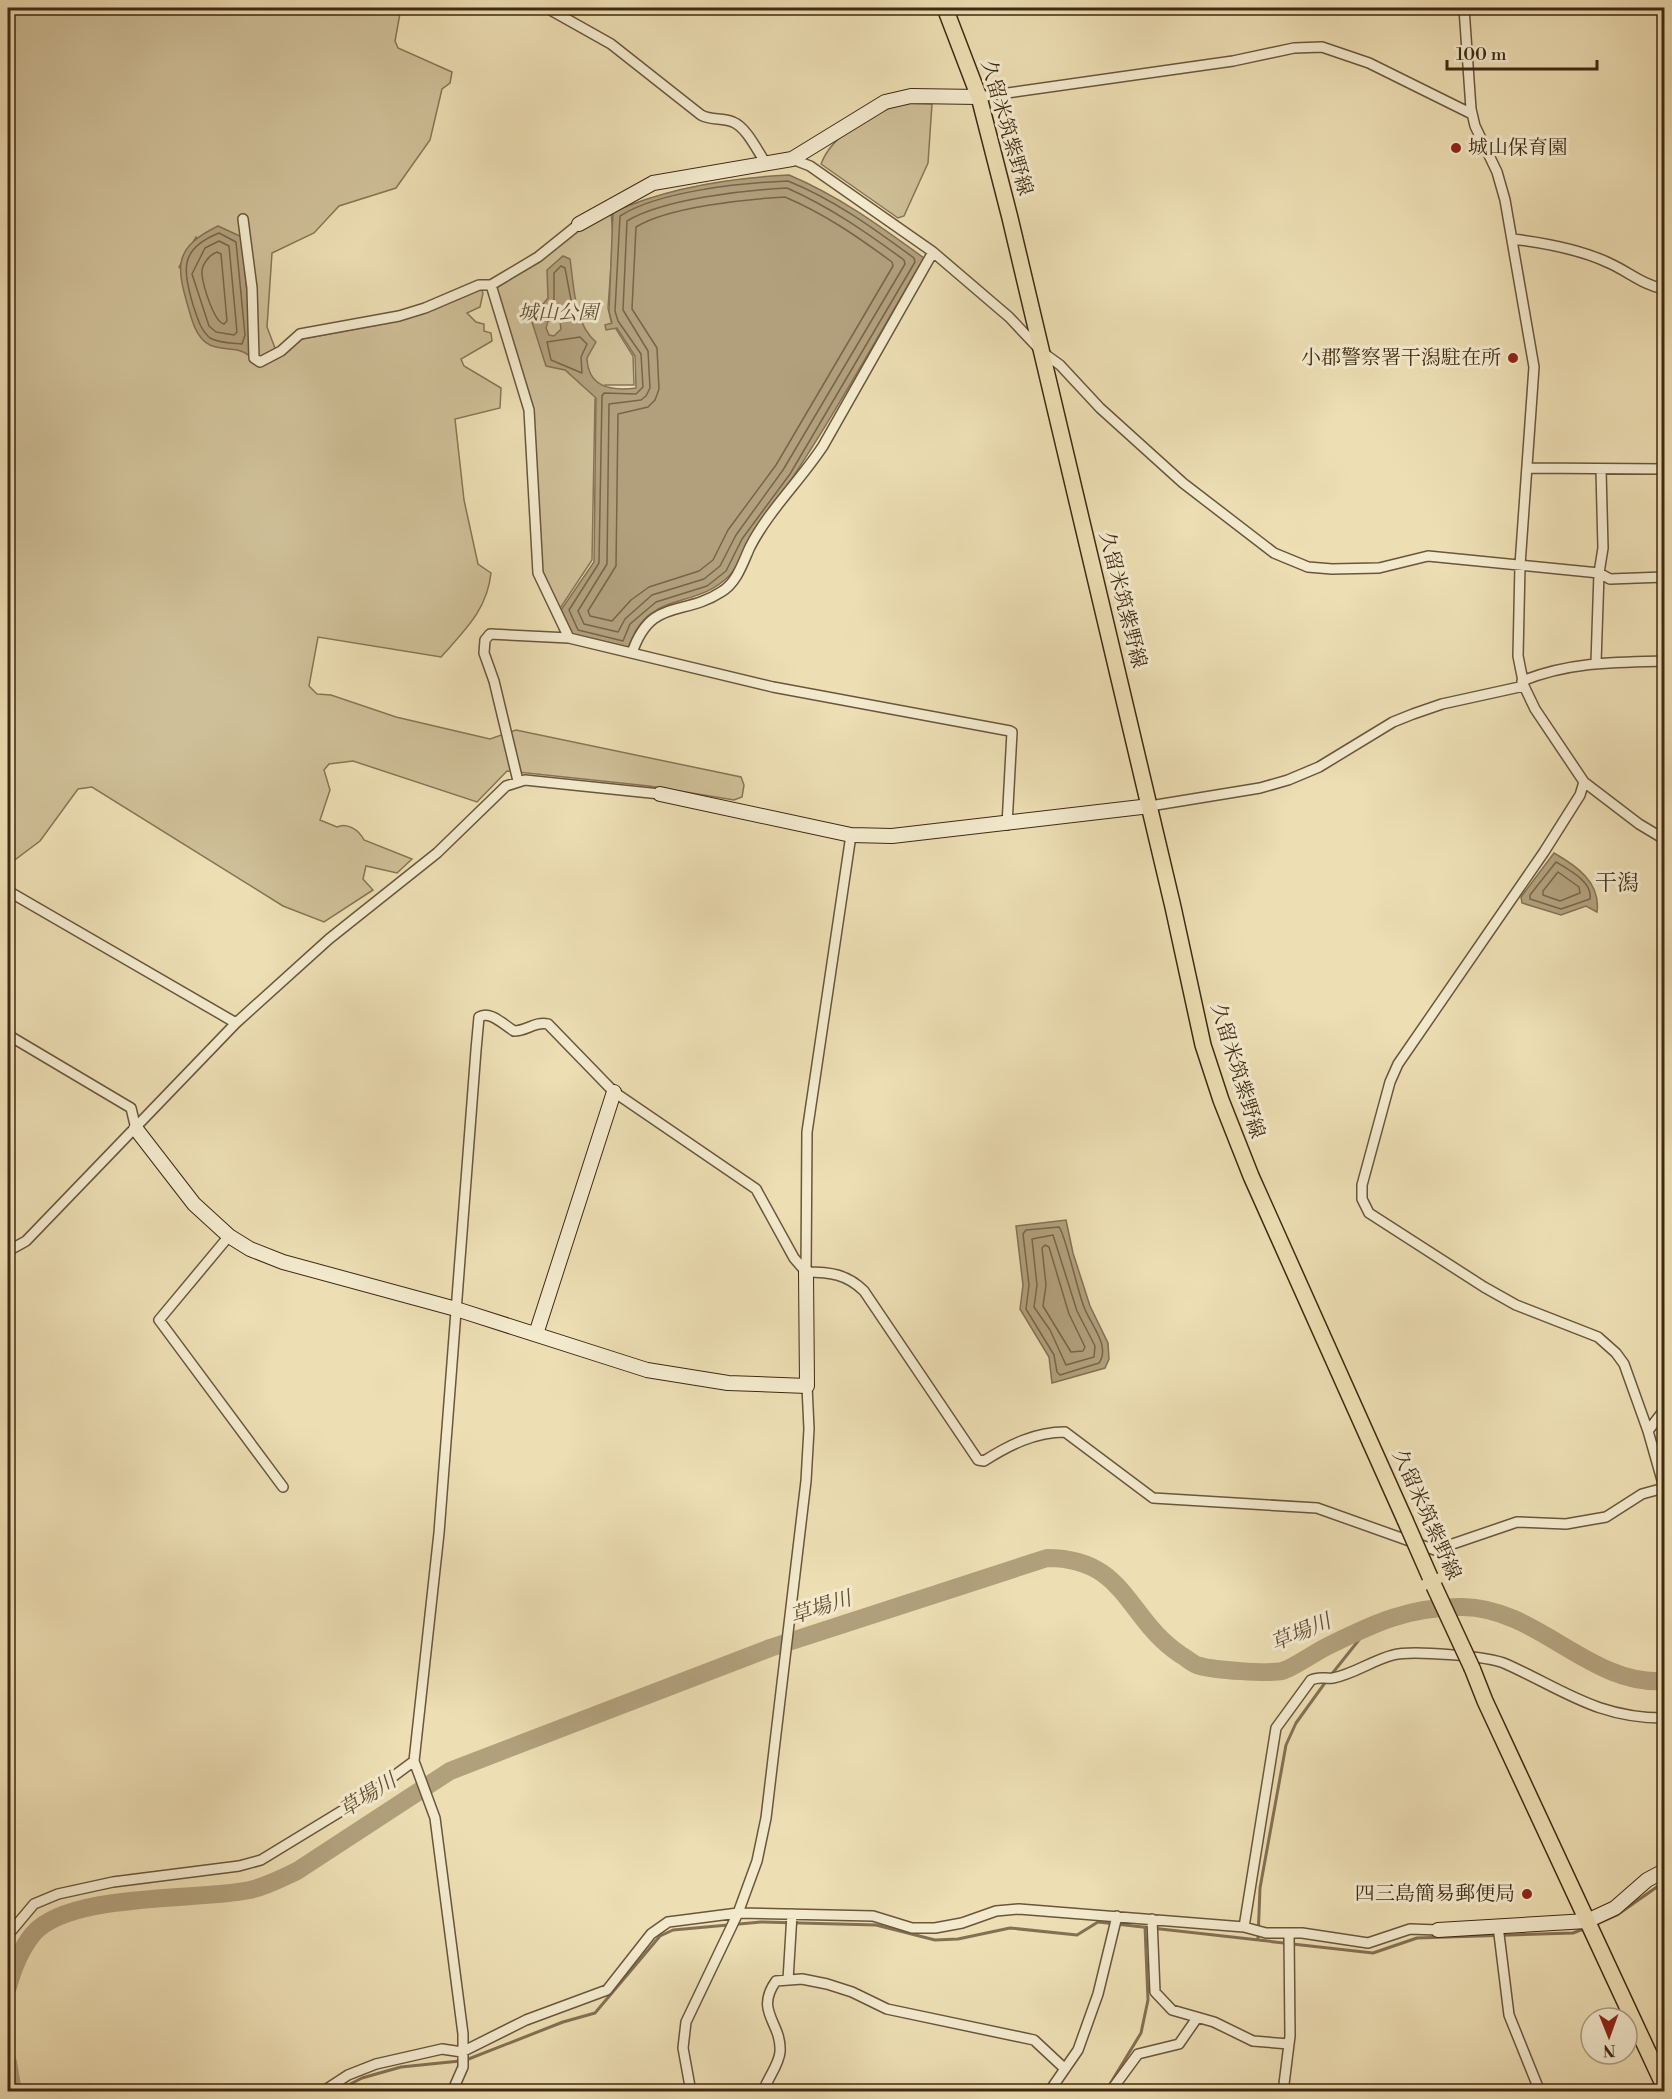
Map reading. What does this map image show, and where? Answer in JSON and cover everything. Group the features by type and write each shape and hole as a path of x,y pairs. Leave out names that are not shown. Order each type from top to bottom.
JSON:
{"main road":[{"name":"久留米筑紫野線","path":"945,8 979,97 1150,806 1203,1045 1221,1100 1251,1176 1432,1582 1473,1668 1485,1701 1665,2086"}],"street":[{"path":"547,8 611,44 709,120 732,121 740,127 765,162"},
{"path":"1464,8 1472,114 1484,148 1497,172 1513,239 1534,367 1520,565 1518,656 1523,684 1535,709 1584,782 1639,824 1665,839"},
{"path":"243,219 252,298 254,358 260,362 281,351 300,334 399,316 425,308 479,285 491,285 538,257 579,224 653,183 792,159 885,102 911,96 979,97 1233,61 1294,48 1322,47 1369,63 1472,114"},
{"path":"792,159 810,166 933,252 1009,317 1042,352 1060,365 1100,408 1183,483 1266,547 1292,562 1308,567 1379,568 1428,556 1599,573 1610,579 1665,577"},
{"path":"1513,239 1584,254 1608,262 1651,287 1665,290"},
{"path":"632,653 638,637 654,617 722,592 736,577 765,523 804,476 823,446 933,252"},
{"path":"491,285 529,410 538,573 569,638"},
{"path":"1528,468 1665,469"},
{"path":"1596,663 1599,573 1603,548 1601,470"},
{"path":"518,781 494,681 484,653 485,640 489,634 569,638 773,687 1010,731 1012,732 1007,825"},
{"path":"8,1251 26,1241 236,1023 329,939 437,853 507,786 518,781 545,781 660,794 851,835 910,835 1007,825 1150,806 1222,792 1260,788 1288,780 1319,767 1393,722 1442,704 1523,684 1546,672 1596,663 1665,661"},
{"path":"452,2091 463,2067 463,2034 435,1818 414,1761 439,1533 479,1017 489,1014 514,1031 538,1023 548,1024 614,1092 756,1188 795,1258 806,1272 838,1274 852,1279 864,1290 978,1460 984,1461 1012,1443 1054,1432 1065,1432 1154,1498 1317,1508 1435,1550 1517,1522 1566,1524 1606,1517 1642,1494 1665,1487 1624,1364 1598,1337 1516,1305 1484,1287 1369,1213 1362,1200 1365,1175 1390,1082 1398,1065 1544,852 1580,795 1584,782"},
{"path":"692,2091 683,2048 686,2022 738,1913 757,1861 766,1818 806,1481 809,1429 806,1272 807,1132 851,835"},
{"path":"8,891 236,1023"},
{"path":"8,1035 131,1108 136,1129 145,1137 194,1204 229,1236 250,1249 283,1262 456,1309 647,1370 728,1383 807,1386"},
{"path":"536,1334 614,1092"},
{"path":"229,1236 159,1320 283,1487"},
{"path":"1648,1431 1665,1410"},
{"path":"1244,1926 1276,1728 1311,1680 1318,1677 1332,1678 1390,1655 1415,1652 1503,1662 1591,1706 1640,1718 1665,1718"},
{"path":"8,1935 34,1904 58,1894 113,1882 239,1866 261,1860 371,1793 414,1761"},
{"path":"322,2091 348,2075 387,2061 442,2049 462,2052 526,2020 607,1990 651,1934 668,1922 738,1913 792,1914 873,1916 912,1928 935,1928 962,1923 996,1911 1019,1909 1244,1926 1266,1933 1302,1933 1368,1943 1410,1929 1438,1930 1587,1921 1615,1908 1647,1880 1665,1871"},
{"path":"788,1980 792,1914"},
{"path":"1049,2091 1078,2050 1098,1994 1117,1916"},
{"path":"1152,1919 1155,1992 1172,2010 1214,2022 1253,2041 1289,2044"},
{"path":"1498,1926 1509,2016 1540,2091"},
{"path":"1283,2091 1289,2044 1289,1934"},
{"path":"763,2091 780,2055 780,2039 767,2014 767,2001 776,1981 788,1980 827,1984 852,1992 887,2009 1034,2040 1064,2068"},
{"path":"1110,2091 1138,2054 1179,2044 1197,2018"}],"green space":[{"path":"8,8 401,8 395,41 398,48 452,72 450,83 442,89 430,140 396,188 339,206 314,233 272,253 267,327 278,356 302,339 388,323 481,289 483,293 480,307 467,313 476,322 484,324 484,331 491,333 492,341 461,359 464,366 501,388 500,408 455,419 464,500 478,564 491,573 489,586 480,609 441,657 318,637 309,686 317,694 331,695 396,717 490,739 516,730 741,777 744,785 742,797 734,800 649,786 507,771 477,802 353,761 329,764 324,770 330,790 320,820 337,827 349,826 356,830 364,840 412,859 397,873 366,866 363,879 373,890 324,922 283,906 92,787 78,789 40,841 8,865","holes":["196,237 249,355 179,267"]},
{"path":"902,103 932,104 928,163 904,216 898,218 821,164 834,143 844,134 866,119"},
{"name":"城山公園","path":"611,210 613,238 608,308 611,321 633,356 634,385 605,385 595,399 592,560 559,610 543,578 528,392 496,288 532,266 575,232"}],"water":[{"path":"789,175 825,192 875,223 924,258 821,432 751,538 729,576 701,594 672,603 647,617 636,630 628,649 573,635 561,610 594,562 596,398 565,370 546,366 531,319 548,298 547,270 563,256 570,259 579,315 583,325 596,342 587,358 592,376 610,388 636,388 635,356 617,328 606,330 605,325 612,323 609,311 613,212 677,190 722,181","holes":["555,319 560,322 561,329 554,336 549,335 546,328 548,321"]},
{"path":"218,226 242,237 251,335 250,356 241,351 215,347 205,342 198,334 185,295 181,270 186,251 203,234"},
{"path":"1554,853 1586,876 1595,892 1597,912 1586,906 1561,915 1522,903 1521,897"},
{"path":"1066,1220 1073,1253 1090,1306 1108,1343 1109,1359 1105,1368 1052,1383 1049,1357 1020,1309 1023,1285 1016,1226"}],"waterway":[{"name":"草場川","path":"8,1987 24,1946 33,1934 50,1921 75,1911 104,1905 135,1900 250,1890 274,1882 297,1871 450,1771 770,1648 1047,1558 1073,1561 1094,1568 1110,1579 1163,1640 1192,1663 1207,1667 1254,1672 1282,1671 1343,1639 1392,1618 1444,1607 1463,1607 1490,1611 1516,1620 1612,1672 1637,1679 1664,1681"},
{"path":"1331,1675 1370,1626"},
{"path":"1258,1939 1260,1888 1286,1745 1296,1723 1327,1680"},
{"path":"1595,1925 1617,1915 1664,1882"},
{"path":"466,2060 563,2022 595,2013 660,1936 673,1930 761,1922 876,1925 935,1940 958,1939 1010,1928 1077,1935 1098,1922 1373,1953 1417,1938 1573,1933 1586,1928"},
{"path":"1107,2089 1141,2033 1148,2000 1145,1927"},
{"path":"335,2092 362,2078 401,2067 460,2061"},
{"name":"草場川","path":"8,2062 13,2092"}],"place":[{"name":"城山保育園","path":"1456,148"},
{"name":"小郡警察署干潟駐在所","path":"1513,358"},
{"name":"四三島簡易郵便局","path":"1527,1894"}],"district":[{"name":"干潟","path":"1617,883"}]}
